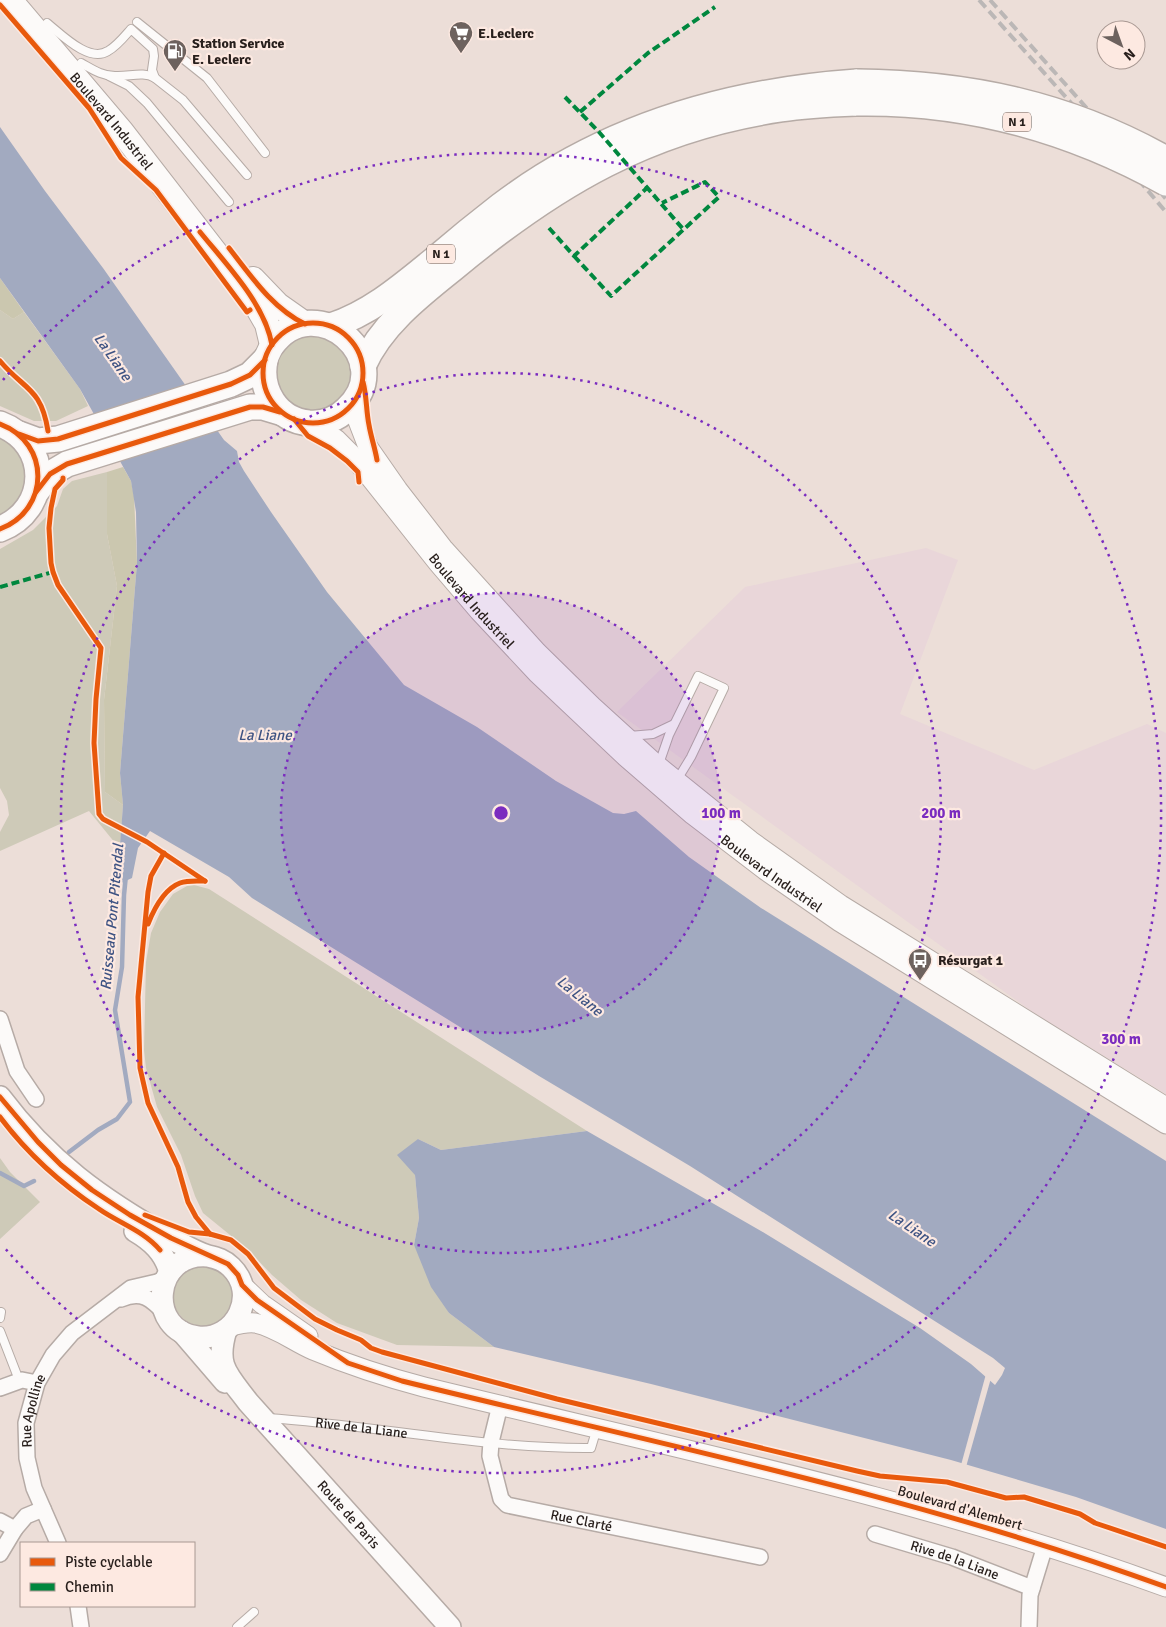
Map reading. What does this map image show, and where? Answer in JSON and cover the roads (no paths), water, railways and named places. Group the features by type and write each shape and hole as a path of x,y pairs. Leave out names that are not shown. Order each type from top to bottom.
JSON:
{"highway":[{"name":"N 1","path":"331,326 353,317 384,299 502,205 547,174 588,162 639,138 795,107 857,92 903,83 942,86 1011,98 1095,125 1166,159"},
{"name":"N 1","path":"857,92 883,102 935,106 1019,122 1094,147 1166,183"},
{"name":"N 1","path":"363,366 380,337 424,292 486,241 556,192 588,162"},
{"path":"9,429 38,442 58,439 231,384 250,375 269,352 288,330 305,324 331,326 352,342 358,352 363,366 362,382 352,405 341,415 325,422 310,423 294,420 283,413 272,402 266,391 263,376 269,352"},
{"path":"0,529 20,517 30,506 36,492 50,474 66,464 239,410 258,406 283,413"},
{"path":"9,429 28,445 35,458 38,477 36,492"}],"main road":[{"name":"Boulevard Industriel","path":"10,0 104,110 256,305 267,324 269,352"},
{"name":"Boulevard Industriel","path":"27,0 120,110 267,295 288,314 305,324"},
{"path":"0,1097 38,1142 61,1165 86,1185 130,1215 208,1256"},
{"path":"0,1117 31,1152 59,1179 95,1206 154,1244 164,1258 168,1275"},
{"path":"208,1256 218,1258 231,1266 238,1275 244,1296 242,1307 238,1317 228,1328 216,1335 206,1337 192,1336 182,1332 172,1324 166,1314 162,1294 168,1275 179,1263 188,1258 208,1256"},
{"name":"Route de Paris","path":"228,1328 221,1346 222,1363 230,1378 262,1418 450,1627"},
{"name":"Route de Paris","path":"182,1332 214,1370 248,1402"}],"street":[{"name":"Boulevard Industriel","path":"357,396 358,421 363,437 374,457 452,559 578,693 658,766 667,787 751,841 841,905 1166,1107"},
{"name":"Boulevard Industriel","path":"310,423 336,439 350,452 432,557 479,611 582,717 750,859 840,922 1166,1124"},
{"path":"0,1019 17,1071 36,1099"},
{"name":"Rue Apolline","path":"58,1542 31,1478 27,1458 28,1411 37,1383 47,1363 66,1339 131,1288 157,1282 168,1275"},
{"name":"Boulevard d'Alembert","path":"242,1285 262,1304 348,1363"},
{"name":"Rue Apolline","path":"111,1304 136,1294 147,1298 166,1314"},
{"name":"Boulevard d'Alembert","path":"228,1328 252,1323 262,1325 313,1350 388,1377 874,1495 1045,1546 1166,1588"},
{"path":"0,1388 19,1380 37,1383"},
{"name":"Rue Clarté","path":"500,1405 491,1442 491,1463 501,1499 507,1505 760,1557"},
{"path":"0,1554 15,1529 26,1516 43,1509"},
{"path":"0,1521 15,1529"},
{"name":"Rive de la Liane","path":"875,1534 952,1557 1032,1588"},
{"path":"1030,1627 1029,1611 1032,1588 1045,1546"},
{"path":"78,1607 81,1627"}],"lane":[{"path":"137,22 207,78 265,153"},
{"path":"47,23 78,47 93,54 102,54 110,51 131,29 153,49 152,70 155,78"},
{"path":"81,63 129,86 147,103 229,202"},
{"path":"109,76 142,74 155,78 183,100 247,175"},
{"path":"658,766 674,724 698,676 724,688 691,758 667,787"},
{"path":"623,735 653,734 674,724"},
{"path":"0,1331 19,1380"},
{"name":"Rive de la Liane","path":"262,1418 565,1448 592,1448 596,1428"},
{"path":"237,1627 254,1612"}],"water":[{"name":"La Liane","path":"0,127 103,268 224,440 237,451 239,462 244,471 327,592 404,685 477,727 556,781 613,813 624,814 636,811 689,857 761,908 1166,1161 1166,1529 1076,1497 951,1460 651,1384 494,1347 449,1313 431,1287 414,1245 419,1218 415,1175 397,1155 418,1139 441,1150 587,1131 761,1231 920,1328 971,1364 995,1385 1005,1368 993,1358 690,1166 539,1076 252,898 229,877 150,831 138,848 132,878 117,885 123,805 120,773 137,563 136,512 131,481 80,389 0,278"}],"waterway":[{"name":"Ruisseau Pont Pitendal","path":"69,1152 98,1130 117,1119 130,1102 115,1010 122,967 126,875"},
{"name":"Ruisseau Pont Pitendal","path":"0,1173 24,1186 34,1181"}],"railway":[{"path":"979,0 1166,212"},
{"path":"990,0 1166,199"}],"place":[{"name":"E.Leclerc","path":"461,54"},
{"name":"Station Service E. Leclerc","path":"175,72"},
{"name":"Résurgat 1","path":"920,981"}]}
